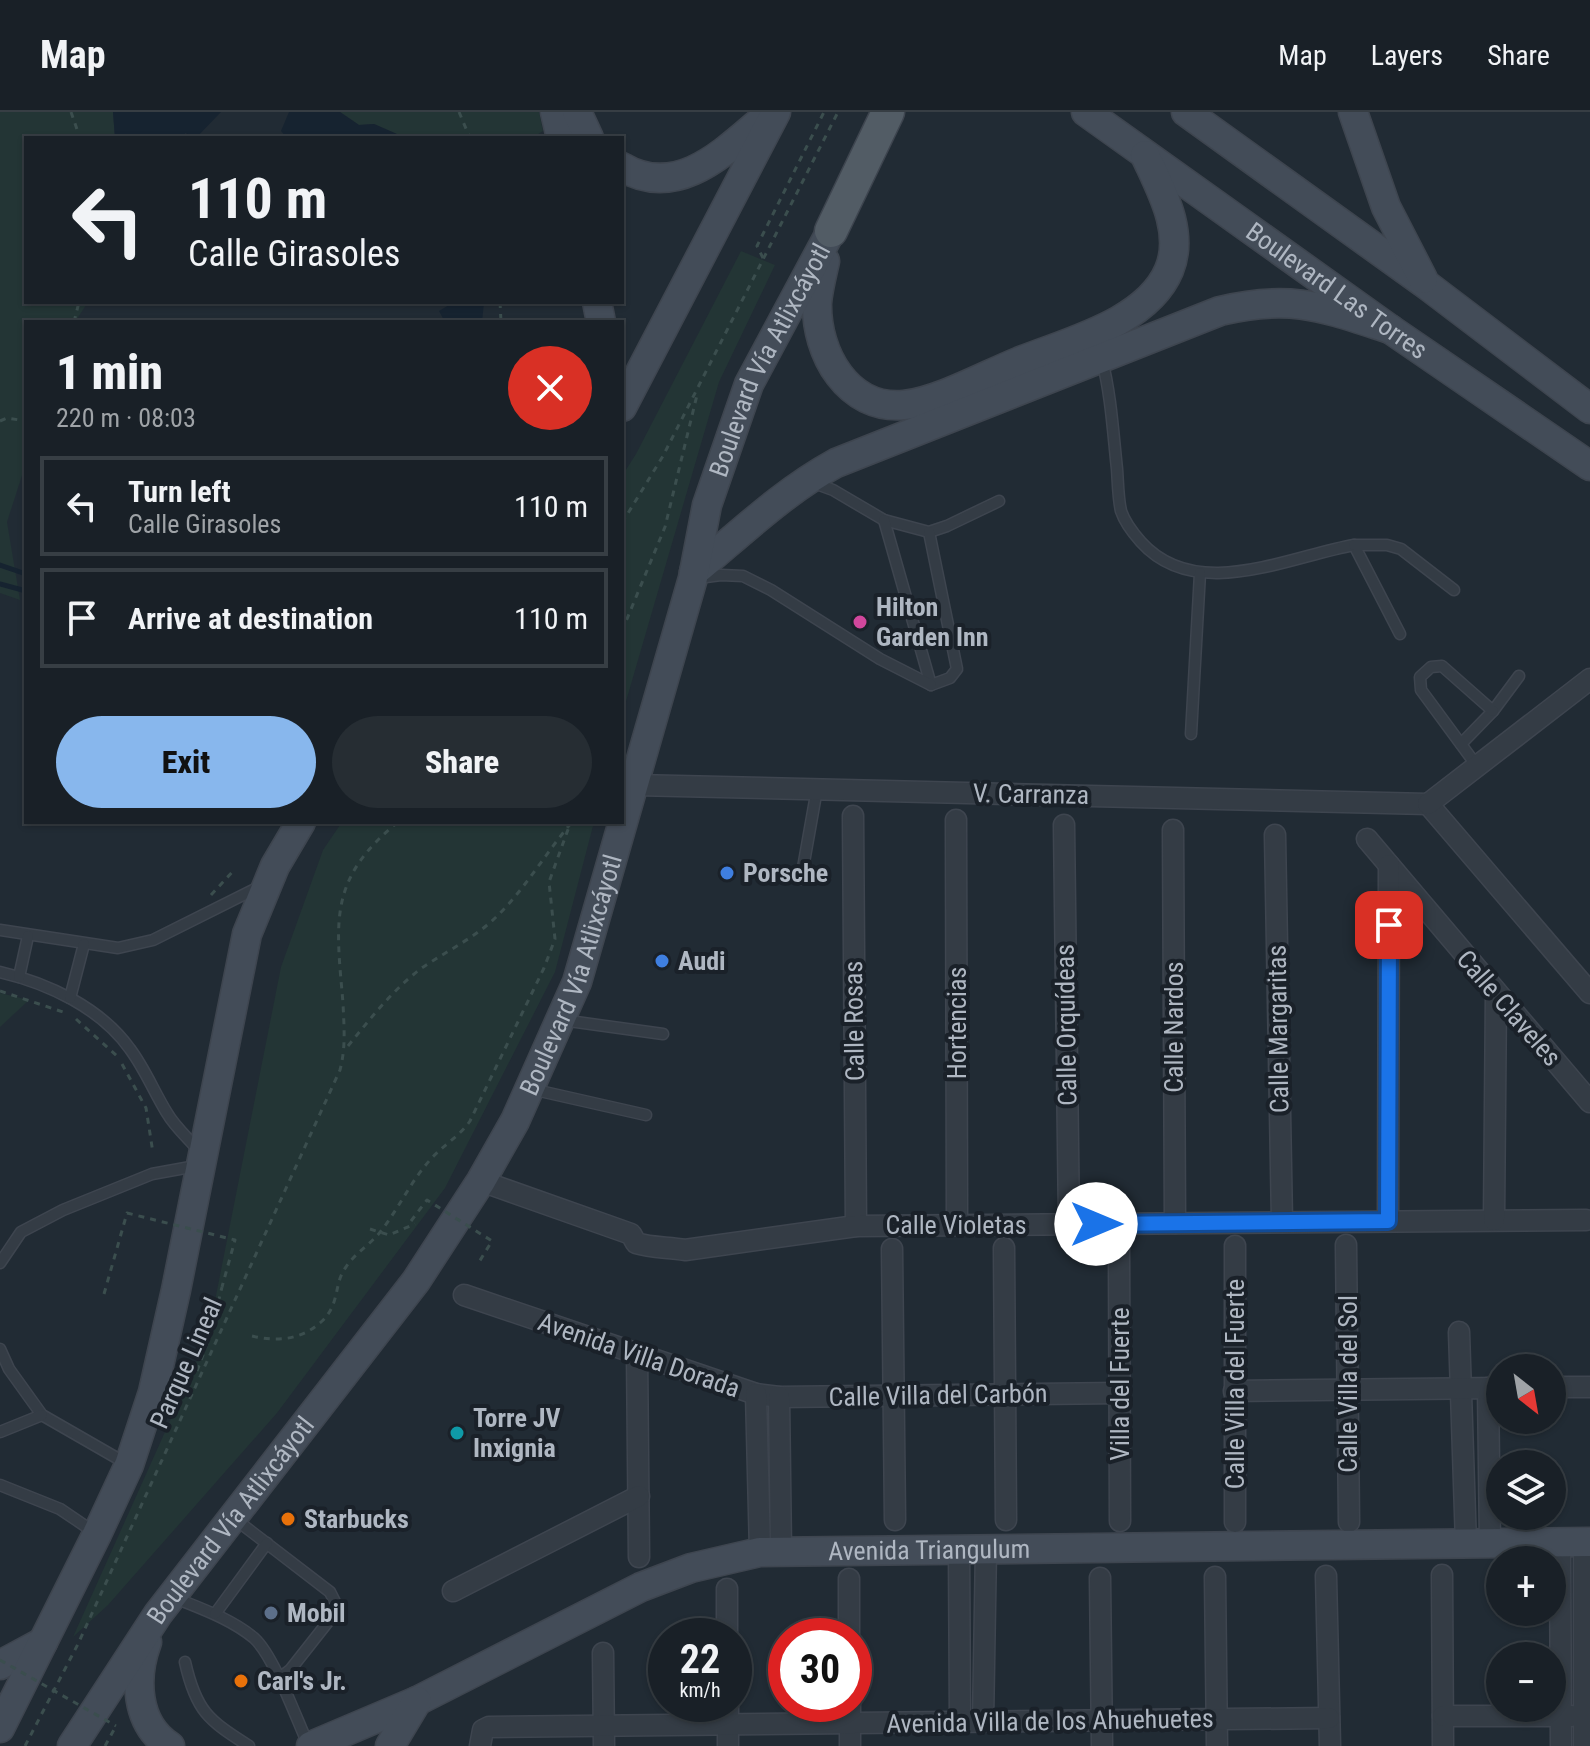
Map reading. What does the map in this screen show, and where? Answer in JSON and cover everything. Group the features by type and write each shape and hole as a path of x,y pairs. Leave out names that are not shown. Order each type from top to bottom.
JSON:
{"main road":[{"path":"555,112 561,136"},
{"path":"577,112 588,136"},
{"path":"624,168 669,179 693,172 774,112"},
{"path":"624,403 774,112"},
{"name":"Boulevard Vía Atlixcáyotl","path":"624,822 694,575 707,505 749,384 831,231 888,112"},
{"name":"Boulevard Las Torres","path":"1086,112 1390,329 1590,466"},
{"name":"Boulevard Las Torres","path":"1186,112 1428,286 1590,409"},
{"path":"1353,112 1386,207 1428,286"},
{"path":"831,231 817,302 822,339 837,373 849,388 867,399 886,405 922,402 1113,323 1146,303 1169,270 1174,251 1168,210 1145,155"},
{"path":"694,575 805,480 836,463 1220,311 1251,304 1281,302 1318,306 1390,329"},
{"path":"0,1728 129,1465 153,1392 247,934 267,883 300,824"},
{"name":"Boulevard Vía Atlixcáyotl","path":"72,1746 165,1606 416,1281 481,1181 531,1089 562,1020 577,982 624,824"},
{"name":"Avenida Triangulum","path":"310,1746 417,1701 641,1587 691,1568 771,1551 1578,1542"},
{"path":"165,1606 139,1664 139,1683 142,1707 151,1726 170,1746"},
{"path":"0,1663 43,1642"},
{"path":"390,1746 417,1701"}],"street":[{"path":"1590,679 1428,804 1590,993"},
{"name":"V. Carranza","path":"635,785 1428,804"},
{"name":"Calle Rosas","path":"853,816 856,1226"},
{"name":"Hortencias","path":"956,820 957,1225"},
{"name":"Calle Orquídeas","path":"1064,825 1069,1224"},
{"name":"Calle Nardos","path":"1173,830 1175,1223"},
{"name":"Calle Margaritas","path":"1275,835 1282,1222"},
{"name":"Calle Claveles","path":"1367,839 1590,1102"},
{"path":"1388,1221 1389,865"},
{"path":"1494,1220 1496,993"},
{"name":"Calle Violetas","path":"481,1181 631,1234 636,1243 651,1248 665,1246 685,1250 856,1226 1586,1220"},
{"name":"Calle Villa del Sol","path":"1346,1245 1349,1522"},
{"name":"Calle Villa del Fuerte","path":"1235,1246 1235,1522"},
{"name":"Villa del Fuerte","path":"1119,1247 1120,1521"},
{"path":"1004,1248 1006,1520"},
{"path":"892,1249 895,1520"},
{"name":"Avenida Villa Dorada","path":"464,1295 756,1394 771,1551"},
{"path":"1459,1332 1460,1388 1478,1543"},
{"path":"637,1353 639,1557"},
{"path":"1566,1387 1590,1387"},
{"path":"1234,1391 1486,1388"},
{"name":"Calle Villa del Carbón","path":"756,1394 779,1397 1120,1393"},
{"path":"771,1551 779,1397"},
{"path":"1478,1543 1489,1434"},
{"path":"453,1591 639,1496"},
{"path":"1566,1719 1585,1729 1587,1620 1578,1542"},
{"path":"1566,1665 1578,1542"},
{"path":"973,1549 983,1722"},
{"path":"960,1722 973,1549"},
{"path":"1442,1575 1443,1746"},
{"path":"1326,1576 1330,1746"},
{"path":"1215,1577 1217,1746"},
{"path":"1100,1578 1102,1746"},
{"path":"849,1579 849,1618"},
{"path":"727,1589 727,1618"},
{"path":"603,1653 604,1736"},
{"name":"Avenida Villa de los Ahuehuetes","path":"872,1716 960,1722 1329,1718"},
{"path":"1443,1716 1486,1716"},
{"name":"Avenida Villa de los Ahuehuetes","path":"481,1738 489,1727 604,1736 683,1722"},
{"path":"728,1722 728,1746"},
{"path":"850,1722 850,1746"},
{"path":"1561,1722 1561,1746"}],"lane":[{"path":"1102,358 1108,383 1121,510 1131,530 1154,556 1186,571 1200,573 1255,569 1354,545 1387,545 1401,549 1454,590"},
{"path":"805,480 833,490 884,520 929,532 999,501"},
{"path":"884,520 931,685"},
{"path":"694,575 743,576 771,590 880,659 931,685 950,678 957,669 929,532"},
{"path":"1354,545 1400,634"},
{"path":"1191,734 1200,573"},
{"path":"1477,766 1421,690 1420,677 1431,667 1442,666 1493,711"},
{"path":"1461,744 1493,711 1519,676"},
{"path":"801,879 817,789"},
{"path":"0,930 118,948 153,940 267,883"},
{"path":"19,977 28,936"},
{"path":"70,998 84,944"},
{"path":"0,972 70,998 109,1026 130,1048 168,1115 202,1161 152,1174 63,1210 21,1232 0,1263"},
{"path":"562,1020 663,1034"},
{"path":"531,1089 646,1115"},
{"path":"0,1349 9,1369 42,1415 129,1465"},
{"path":"0,1432 42,1415"},
{"path":"0,1485 60,1509 97,1534"},
{"path":"233,1518 330,1592 335,1602 335,1613 290,1670 278,1679"},
{"path":"215,1614 267,1543"},
{"path":"165,1606 215,1614 255,1639 310,1746"},
{"path":"185,1662 190,1686 201,1708 211,1721 249,1746"}],"path":[{"path":"71,112 79,136"},
{"path":"459,112 469,136"},
{"path":"763,258 757,246 824,112"},
{"path":"624,520 663,456 838,112"},
{"path":"624,626 665,527 699,387"},
{"path":"0,421 7,418 24,421"},
{"name":"Parque Lineal","path":"25,1746 78,1644 340,1070 346,1048 338,918 345,885 369,848 396,824"},
{"name":"Parque Lineal","path":"346,1048 388,996 420,970 485,927 513,901 570,824"},
{"path":"252,1336 273,1341 301,1335 322,1322 335,1307 344,1268 380,1232 423,1168 439,1150 460,1135 470,1121 555,939 549,882 571,824"},
{"path":"210,896 235,869"},
{"path":"0,991 72,1015 119,1059 146,1108 153,1153"},
{"path":"370,1229 389,1235 413,1222 427,1200 492,1241 479,1262"},
{"path":"104,1294 127,1213 235,1240 210,1336 197,1371"},
{"path":"0,1663 116,1726 105,1746"}],"shaded area":[{"path":"0,112 113,112 115,136 24,136 24,304 87,304 76,320 24,320 24,469 7,522 20,600 0,593"},
{"path":"340,112 539,112 543,131 535,136 401,136 374,124 359,125"},
{"path":"741,251 775,265 719,382 624,708 624,473"},
{"path":"341,824 593,824 555,972 445,1188 277,1413 108,1605 73,1637 208,1336 281,967 323,850"},
{"path":"0,993 29,1000 0,1027"}],"water":[{"path":"113,112 221,112 198,136 185,133 184,136 115,136"},
{"path":"289,112 340,112 359,125 374,124 401,136 285,136 281,131"},
{"path":"451,304 484,304 482,320 444,320 439,311"}],"waterway":[{"path":"0,565 24,573"},
{"path":"0,584 24,590"}],"place":[{"name":"Hilton Garden Inn","path":"860,622"},
{"name":"Porsche","path":"727,873"},
{"name":"Audi","path":"662,961"},
{"name":"Torre JV Inxignia","path":"457,1433"},
{"name":"Starbucks","path":"288,1519"},
{"name":"Mobil","path":"271,1613"},
{"name":"Carl's Jr.","path":"241,1681"}],"route":[{"path":"1096,1224 1388,1221 1389,925"}]}
